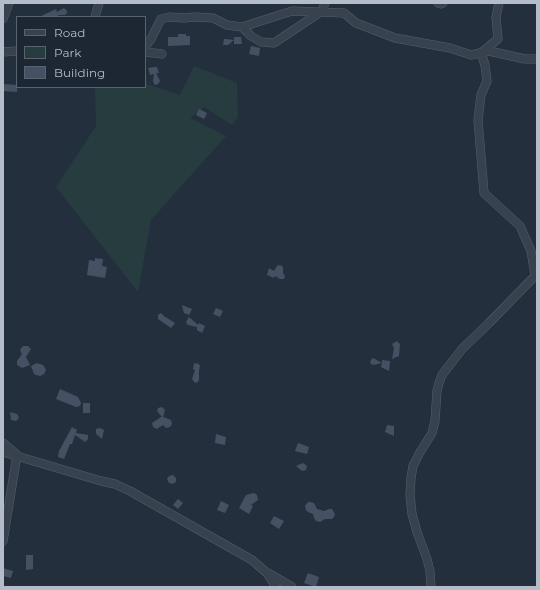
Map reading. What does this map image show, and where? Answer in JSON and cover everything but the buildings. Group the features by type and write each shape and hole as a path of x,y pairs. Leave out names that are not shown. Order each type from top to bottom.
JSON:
{"street":[{"path":"3,19 9,3"},
{"path":"95,16 99,3"},
{"path":"242,27 251,36 261,42 274,43 322,11 325,3"},
{"path":"438,3 443,3"},
{"path":"481,53 498,38 496,17 499,3"},
{"path":"146,46 161,19 169,17 213,18 227,25 242,27 292,10 322,11 344,13 356,23 395,38 450,48 470,55 489,51 524,59 537,59"},
{"path":"3,52 16,51"},
{"path":"146,52 162,54"},
{"path":"431,587 430,571 412,514 410,495 413,466 432,433 435,421 439,383 446,370 462,349 536,275 531,250 520,226 484,193 478,120 481,96 487,81 486,65 481,53"},
{"path":"3,443 17,456"},
{"path":"3,452 115,484 130,491 252,560 267,573 292,587"},
{"path":"3,541 17,456"},
{"path":"267,573 276,587"}],"green space":[{"path":"194,66 237,83 238,117 232,125 204,107 190,118 226,136 151,220 138,292 56,187 96,126 95,88 146,88 146,71 147,84 180,95"}]}
